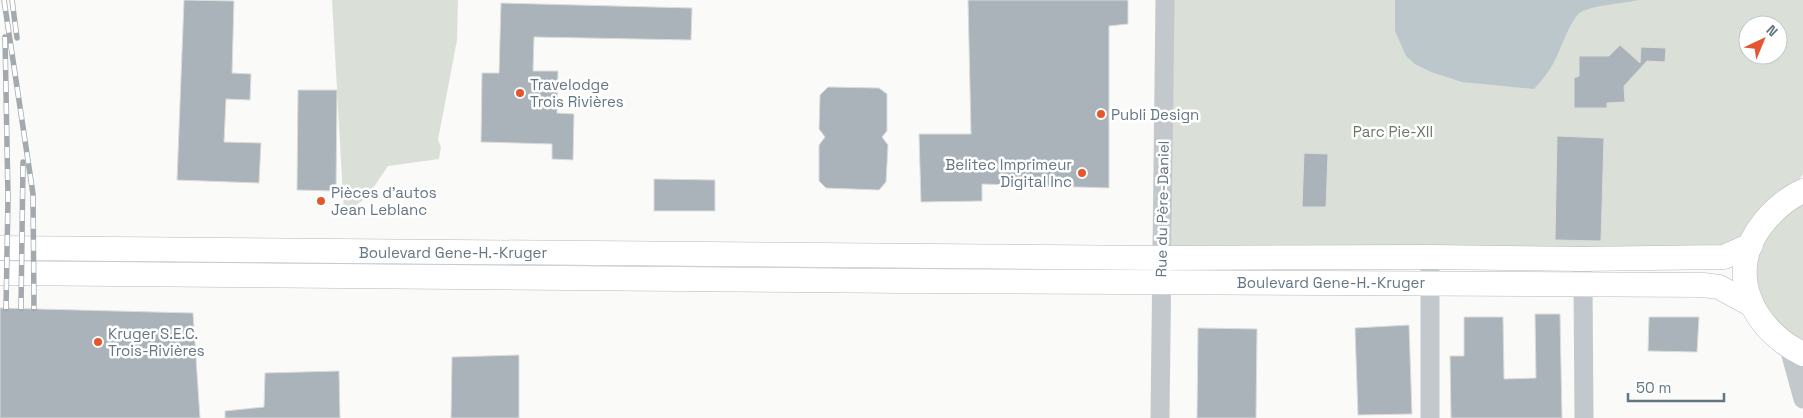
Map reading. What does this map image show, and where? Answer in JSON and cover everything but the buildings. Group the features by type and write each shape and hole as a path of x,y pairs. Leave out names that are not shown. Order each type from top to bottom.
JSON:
{"main road":[{"path":"1796,351 1774,336 1763,323 1752,305 1744,277 1745,261 1750,245 1761,225 1773,211 1799,189"},
{"name":"Boulevard Gene-H.-Kruger","path":"0,248 1162,258 1430,257 1581,259 1724,257 1750,245"},
{"name":"Boulevard Gene-H.-Kruger","path":"0,273 905,281 1703,285 1719,288 1752,305"}],"street":[{"name":"Rue du Père-Daniel","path":"1160,418 1165,0"},
{"path":"905,281 906,256"},
{"path":"1430,257 1430,418"},
{"path":"1581,259 1583,283 1584,418"},
{"path":"1796,351 1803,399"}],"green space":[{"path":"332,0 458,0 457,40 438,140 441,147 439,159 388,166 367,197 344,214"},
{"name":"Parc Pie-XII","path":"1173,0 1803,0 1803,174 1795,186 1738,249 1172,261"},
{"path":"1803,193 1803,354 1753,305 1752,242"}],"shaded area":[{"path":"1395,0 1638,0 1600,6 1581,12 1569,28 1556,59 1534,89 1462,82 1431,72 1415,64 1406,56 1395,31"}],"railway":[{"path":"4,0 33,194 34,309"},
{"path":"12,0 17,38"},
{"path":"5,37 8,198 6,309"},
{"path":"21,309 23,162"}],"place":[{"name":"Travelodge Trois Rivières","path":"520,93"},
{"name":"Publi Design","path":"1101,114"},
{"name":"Belitec Imprimeur Digital Inc","path":"1082,173"},
{"name":"Pièces d'autos Jean Leblanc","path":"321,201"},
{"name":"Kruger S.E.C. Trois-Rivières","path":"98,342"}]}
